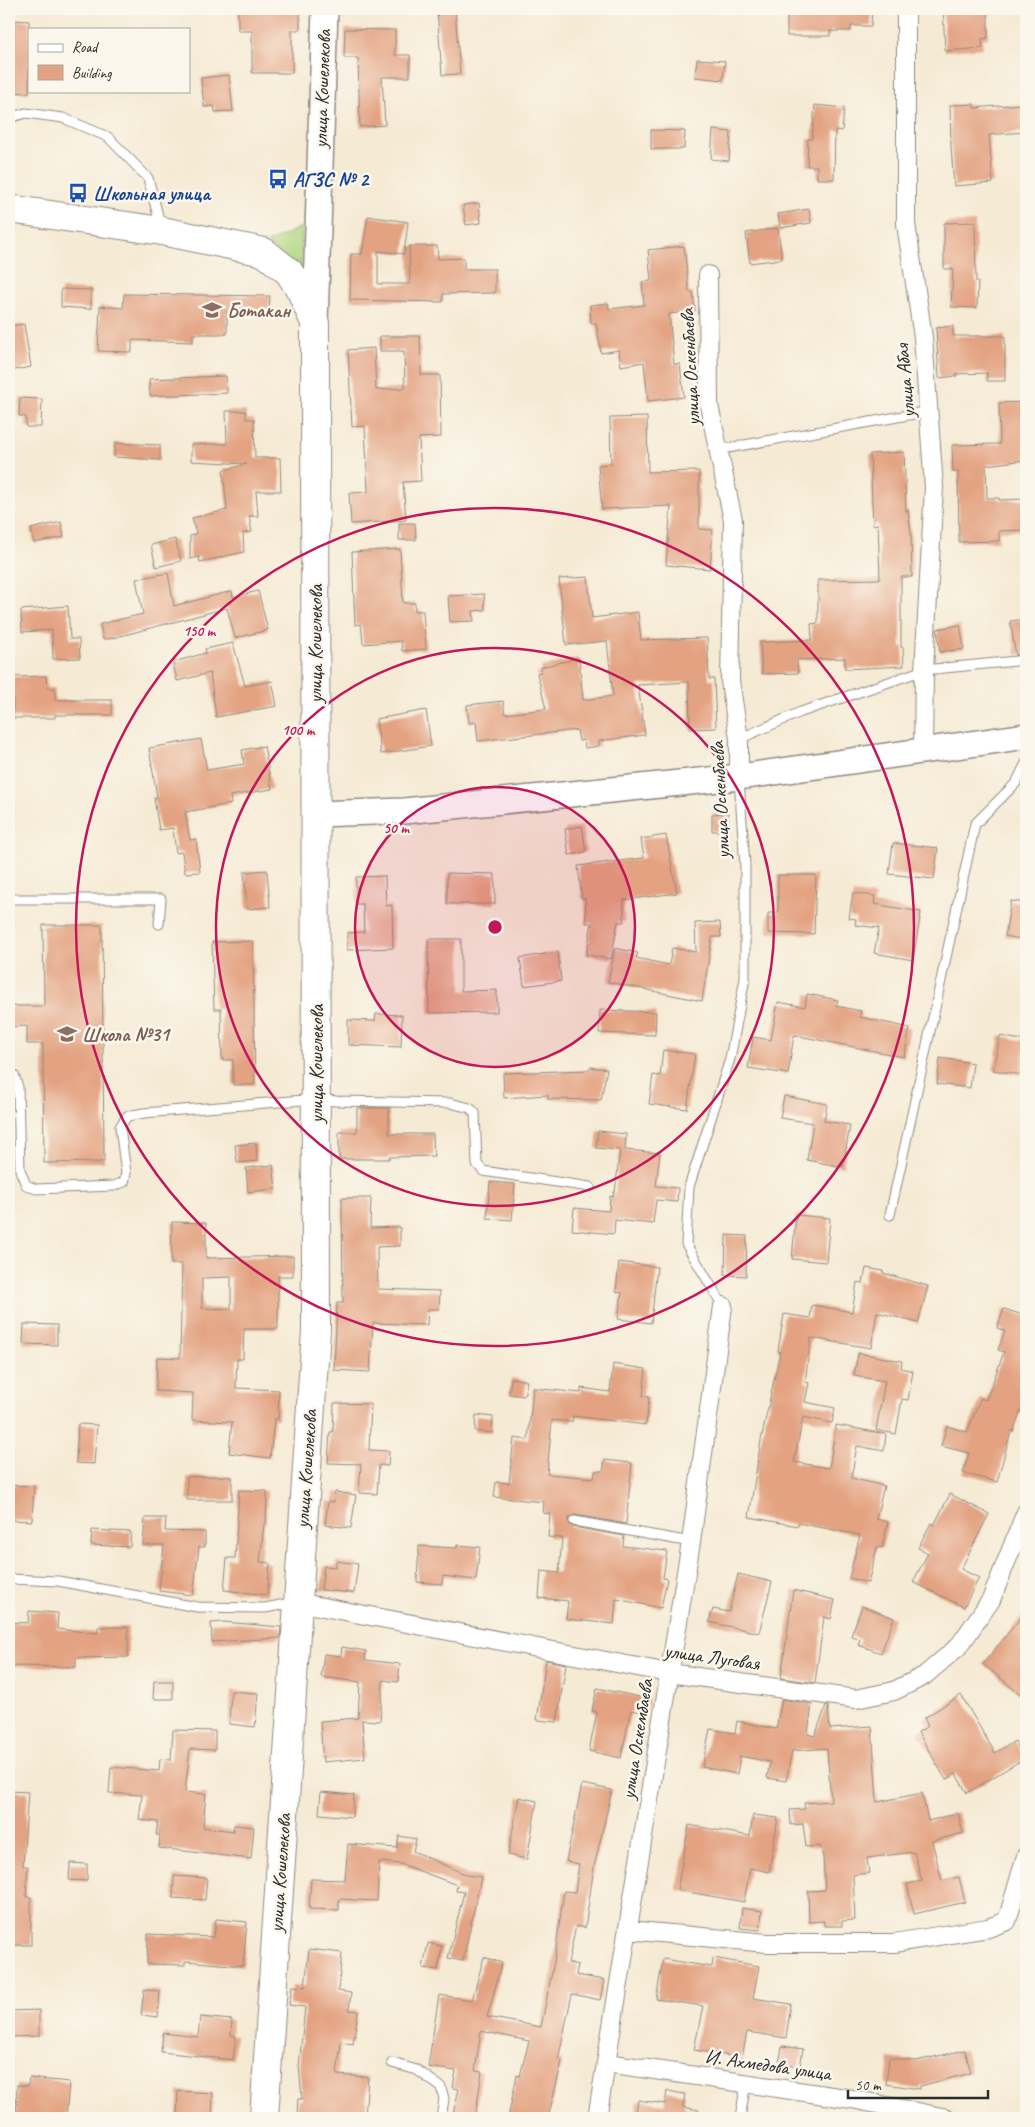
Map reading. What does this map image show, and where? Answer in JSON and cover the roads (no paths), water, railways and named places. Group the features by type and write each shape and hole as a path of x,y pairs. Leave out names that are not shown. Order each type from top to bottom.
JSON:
{"main road":[{"name":"улица Кошелекова","path":"264,2118 316,1330 315,323 325,9"},
{"path":"9,209 162,232 264,252 288,272 301,291 315,323"},
{"path":"315,814 404,811 739,777 923,750 1024,739"}],"street":[{"name":"улица Абая","path":"906,9 906,224 930,411 934,487 924,670 923,750"},
{"name":"улица Оскенбаева","path":"708,275 709,405 733,520 730,681 738,740 739,777"},
{"name":"улица Оскембаева","path":"597,2118 691,1542 723,1306"},
{"name":"улица Луговая","path":"297,1602 669,1673 856,1699 894,1691 924,1676 959,1646 991,1600 1026,1512"},
{"path":"628,1930 766,1943 894,1943 988,1928 1007,1921 1026,1856"},
{"name":"И. Ахмедова улица","path":"607,2063 852,2099 948,2118"}],"lane":[{"path":"9,118 26,113 64,118 108,138 148,178 162,232"},
{"path":"717,450 930,411"},
{"path":"738,740 801,712 924,670 1026,660"},
{"path":"890,1215 975,824 1016,783 1026,763"},
{"name":"улица Оскенбаева","path":"723,1306 686,1244 689,1187 730,1059 745,978 745,866 739,777"},
{"path":"9,899 160,899 159,924"},
{"path":"9,1073 14,1075 18,1087 20,1170 26,1185 36,1189 114,1186 124,1182 126,1173 120,1127 127,1116 154,1112 316,1099 450,1103 470,1108 475,1113 477,1164 483,1171 590,1186"},
{"path":"574,1522 691,1542"},
{"path":"9,1579 58,1581 197,1607 265,1608 297,1602"},
{"path":"392,2063 416,2070 441,2087 444,2099 441,2118"},
{"path":"740,2118 746,2083"}],"place":[{"name":"АГЗС № 2","path":"278,179"},
{"name":"Школьная улица","path":"78,193"},
{"name":"Ботакан","path":"212,310"},
{"name":"Школа №31","path":"67,1034"}]}
